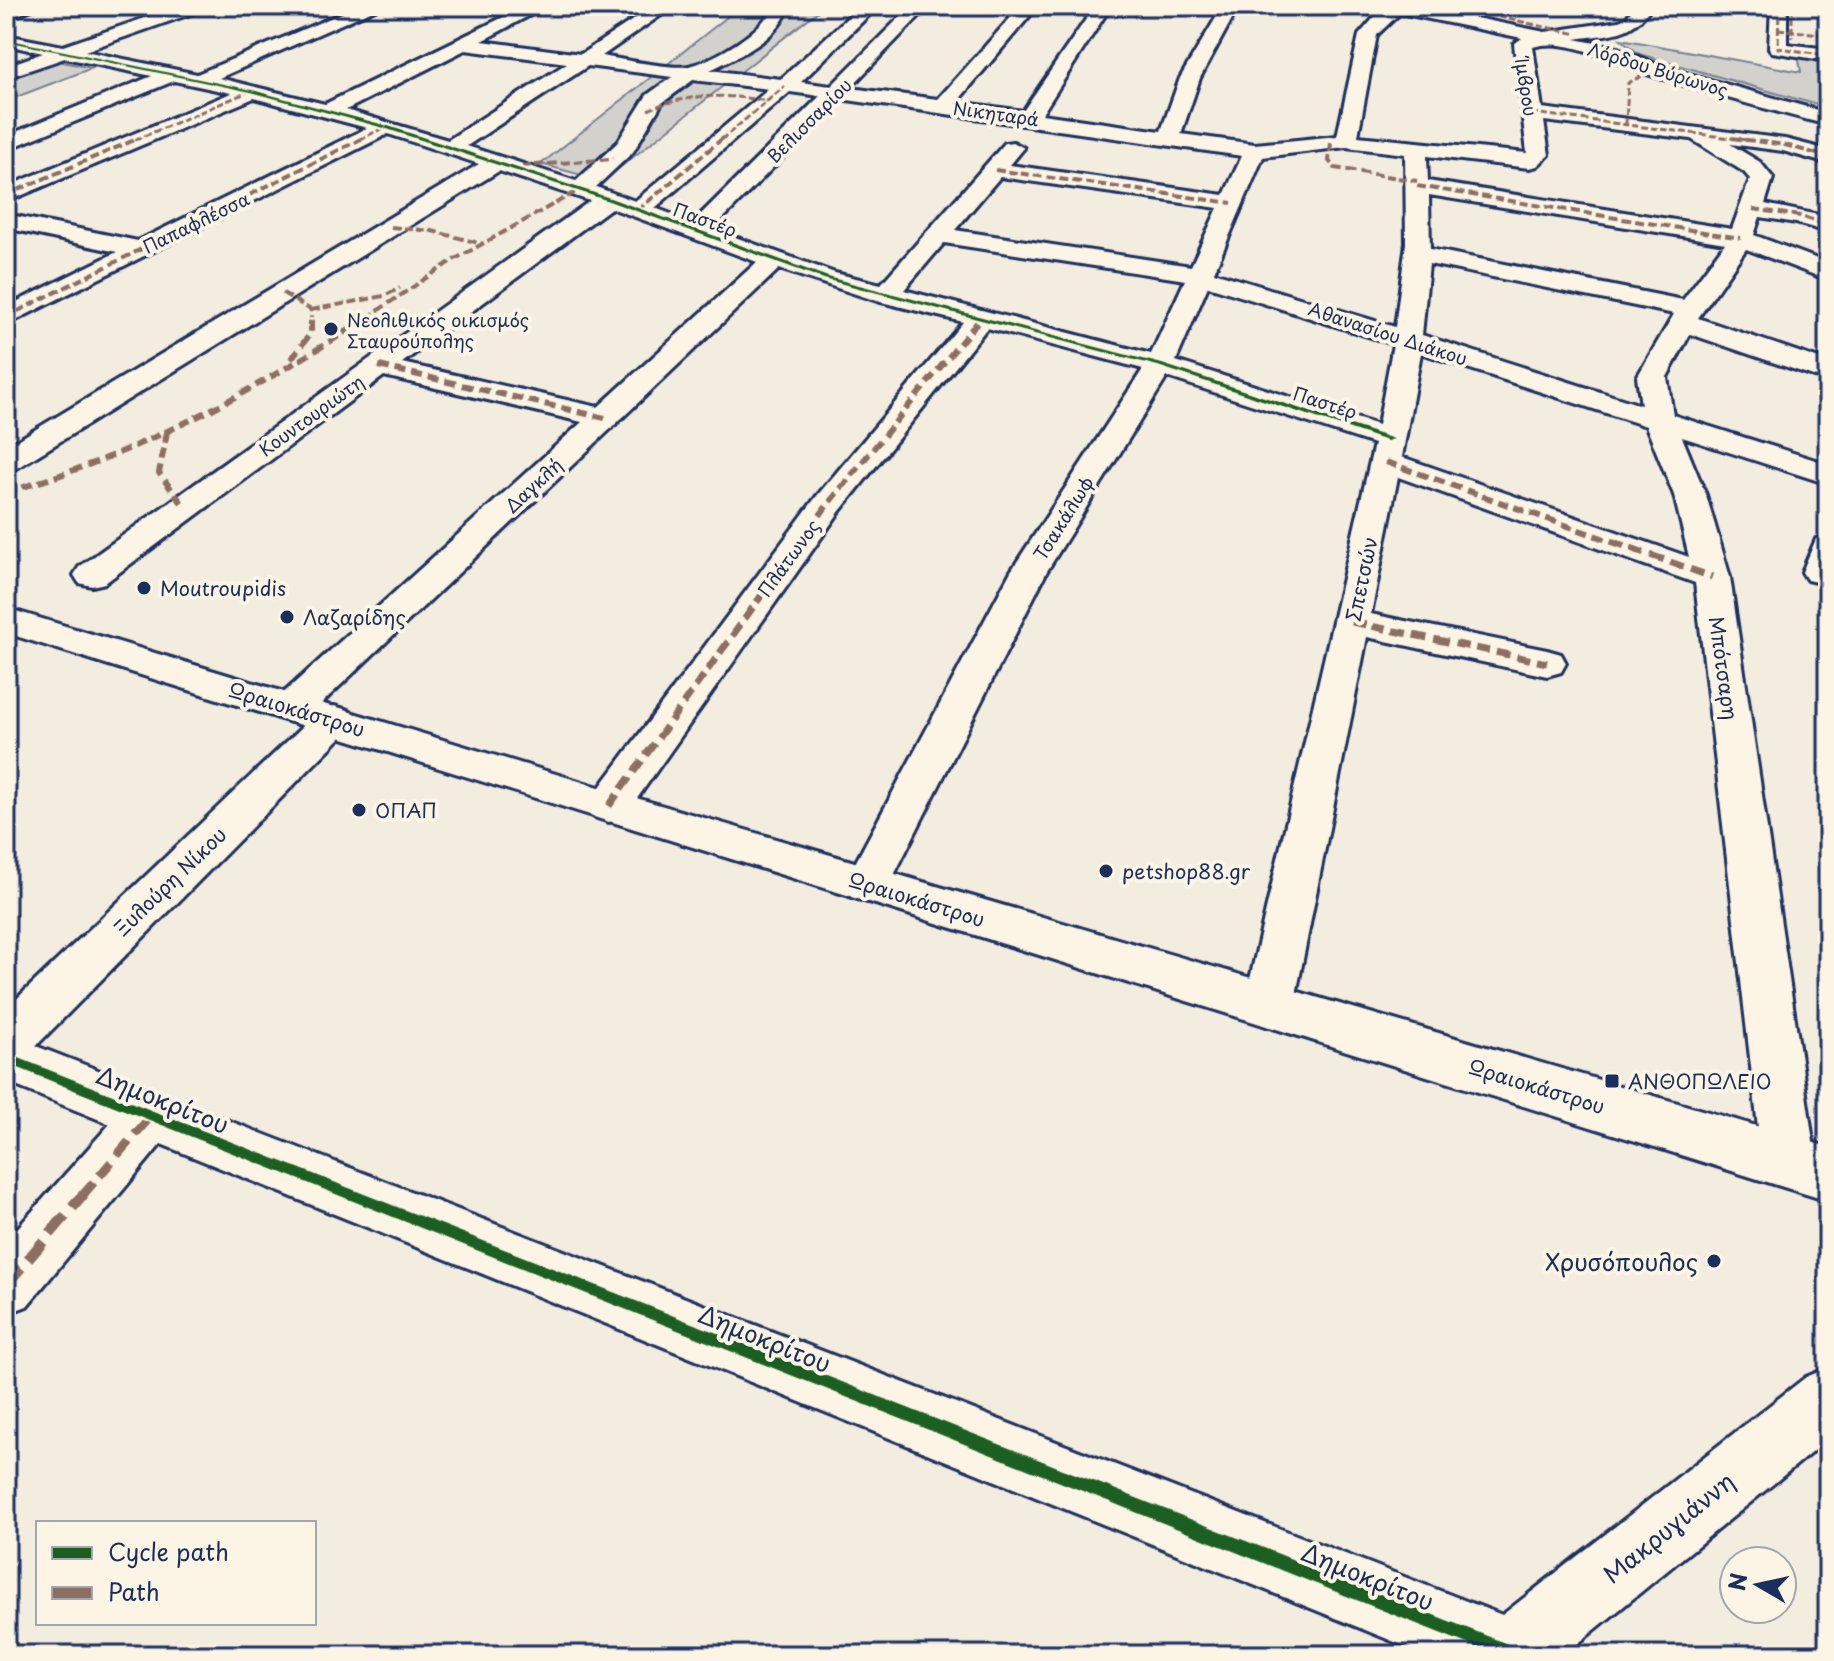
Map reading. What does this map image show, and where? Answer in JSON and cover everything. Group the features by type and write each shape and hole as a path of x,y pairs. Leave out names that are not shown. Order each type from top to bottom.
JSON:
{"street":[{"path":"6,15 31,6"},
{"path":"6,72 196,6"},
{"path":"201,79 374,6"},
{"path":"328,111 539,6"},
{"path":"452,147 666,6"},
{"name":"Κουντουριώτη","path":"92,575 379,366 594,194 654,99 690,73 748,44 777,18 781,6"},
{"path":"637,211 785,86 870,6"},
{"name":"Βελισσαρίου","path":"695,233 921,6"},
{"path":"943,106 1030,6"},
{"path":"886,295 995,170 1034,119 1103,6"},
{"path":"1169,139 1190,78 1231,6"},
{"name":"Λόρδου Βύρωνος","path":"1450,6 1577,34"},
{"name":"Ίμβρου","path":"1529,161 1538,155 1521,46 1543,38 1623,26 1632,22 1644,6"},
{"path":"1779,6 1785,40"},
{"path":"1785,40 1792,6"},
{"path":"1394,7 1368,35 1338,142 1329,161 1335,168 1417,172 1747,224 1800,216 1828,225"},
{"name":"Λόρδου Βύρωνος","path":"1394,7 1618,53 1654,70 1828,119"},
{"path":"1785,40 1828,35"},
{"name":"Παστέρ","path":"6,40 176,73 386,127 594,194 773,261 979,320 1160,365 1712,577"},
{"path":"1785,40 1828,55"},
{"name":"Νικηταρά","path":"462,44 943,106 1255,151 1338,142 1417,172 1529,161"},
{"path":"1626,125 1628,83 1654,70"},
{"path":"6,144 176,73"},
{"path":"6,195 252,91"},
{"path":"1532,113 1785,145 1828,157"},
{"name":"Παπαφλέσσα","path":"6,317 386,127"},
{"path":"1697,134 1752,167 1762,178 1747,224"},
{"name":"Τσακάλωφ","path":"867,884 1029,571 1160,365 1255,151"},
{"path":"6,461 498,162"},
{"path":"995,170 1232,203"},
{"name":"Σπετσών","path":"1269,1005 1388,450 1408,339 1417,254 1417,172"},
{"path":"6,221 140,249"},
{"path":"1747,224 1828,272"},
{"name":"Μπότσαρη","path":"1747,224 1686,316 1652,377 1659,420 1690,495 1712,577 1808,1168"},
{"name":"Αθανασίου Διάκου","path":"938,235 1202,276 1828,474"},
{"path":"1417,254 1686,316 1828,372"},
{"name":"Δαγκλή","path":"313,714 605,418 773,261"},
{"name":"Πλάτωνος","path":"609,806 828,504 979,320"},
{"path":"379,366 605,418"},
{"name":"Ωραιοκάστρου","path":"6,620 609,806 1808,1168"},
{"path":"1352,622 1547,663"},
{"name":"Ξυλούρη Νίκου","path":"6,1042 313,714"},
{"name":"Δημοκρίτου","path":"6,1058 1509,1654"},
{"path":"6,1285 151,1116"},
{"name":"Μακρυγιάννη","path":"1509,1654 1828,1399"}],"shaded area":[{"path":"741,6 818,11 603,181 541,164"},
{"path":"1621,39 1801,72 1798,54 1828,58 1828,108 1639,54"},
{"path":"58,61 92,68 6,101 6,80"}],"marked path":[{"path":"1450,6 1577,34"},
{"path":"1779,6 1778,48 1828,55"},
{"path":"1792,6 1792,38"},
{"path":"1778,29 1828,35"},
{"path":"1626,125 1628,83 1654,70"},
{"path":"637,211 785,86"},
{"path":"6,195 248,92"},
{"path":"648,110 692,97 767,101"},
{"path":"1532,113 1785,145 1828,157"},
{"path":"6,317 385,127"},
{"path":"1331,143 1329,161 1335,168 1417,181"},
{"path":"522,166 613,159"},
{"path":"995,170 1232,203"},
{"path":"1417,186 1741,238"},
{"path":"6,492 104,461 201,416 295,363 450,262 581,189"},
{"path":"1753,209 1800,216 1828,225"},
{"path":"391,227 432,231 483,244"},
{"path":"311,310 384,296 400,288"},
{"path":"283,293 311,310 311,333 291,359"},
{"path":"609,806 828,504 979,320"},
{"path":"379,366 605,418"},
{"path":"167,432 159,473 185,507"},
{"path":"1386,462 1712,577"},
{"path":"1820,572 1828,546"},
{"path":"1352,622 1547,663"},
{"path":"6,1285 151,1116"}],"cycle path":[{"path":"6,40 252,91 386,127 608,199 826,278 1160,365 1390,439"},
{"path":"6,1058 1510,1653"}],"place":[{"name":"Νεολιθικός οικισμός Σταυρούπολης","path":"331,329"},
{"name":"Moutroupidis","path":"144,588"},
{"name":"Λαζαρίδης","path":"287,617"},
{"name":"ΟΠΑΠ","path":"359,810"},
{"name":"petshop88.gr","path":"1106,871"},
{"name":"ΑΝΘΟΠΩΛΕΙΟ","path":"1612,1081"},
{"name":"Χρυσόπουλος","path":"1714,1261"}]}
